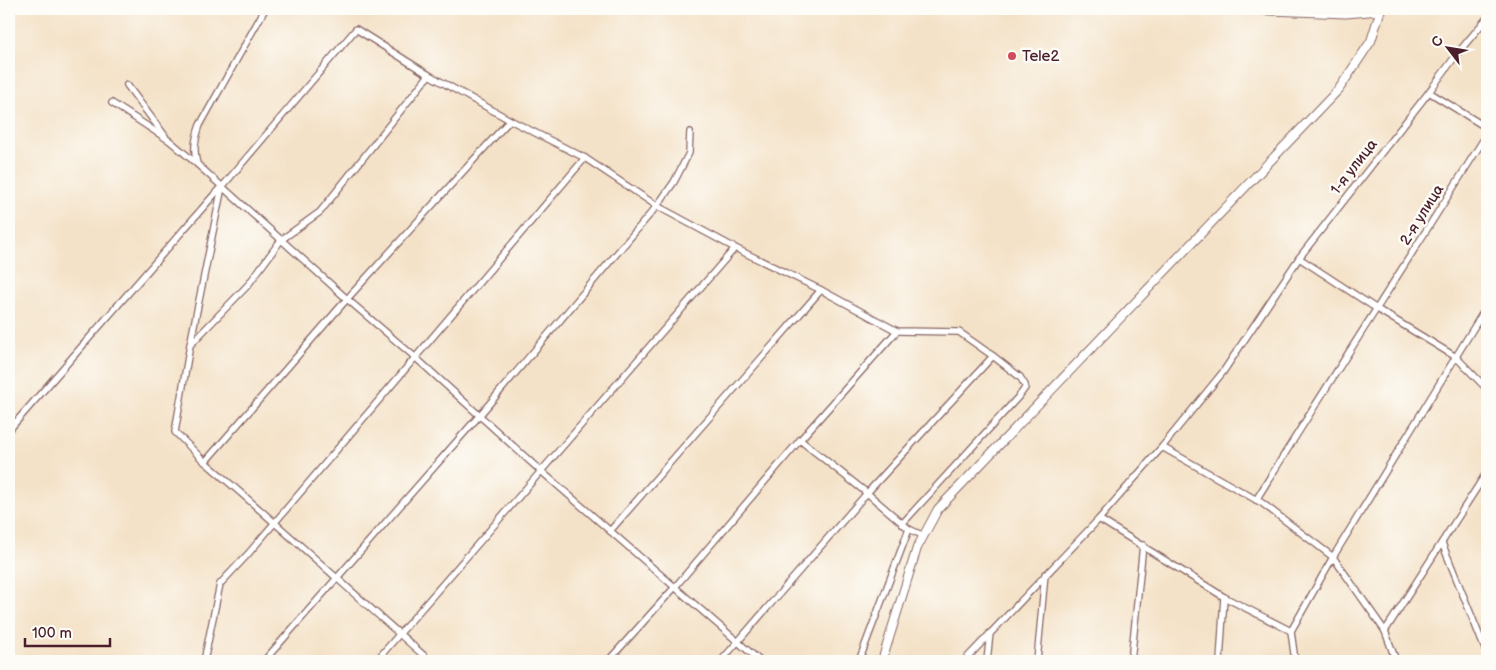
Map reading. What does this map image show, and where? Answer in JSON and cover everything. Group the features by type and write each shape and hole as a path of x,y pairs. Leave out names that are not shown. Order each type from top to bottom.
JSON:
{"main road":[{"path":"882,661 917,548 938,509 1339,89 1371,41 1380,10"}],"street":[{"path":"197,164 194,153 195,140 200,125 265,9"},
{"path":"1217,9 1308,11 1346,14 1380,10"},
{"name":"1-я улица","path":"964,661 1099,519 1162,447 1223,372 1299,258 1487,18"},
{"path":"9,430 222,187 356,29 429,76 510,120 586,158 657,206 735,248 822,290 897,331 959,332 1020,377 1025,388 902,524"},
{"path":"190,345 248,285 281,240 320,212 429,76"},
{"path":"127,85 170,141"},
{"path":"1429,92 1487,128"},
{"path":"112,103 170,141 197,164 541,471 760,661"},
{"path":"205,462 347,299 510,120"},
{"path":"264,661 479,416 657,206 674,182 689,153 690,132"},
{"name":"2-я улица","path":"1256,500 1487,134"},
{"path":"204,661 220,584 276,522 586,158"},
{"path":"222,187 190,345 175,432 205,462 276,522 337,580 430,661"},
{"path":"376,661 735,248"},
{"path":"1299,258 1377,309 1456,357 1487,389"},
{"path":"610,531 822,290"},
{"path":"1295,661 1291,631 1333,557 1487,306"},
{"path":"608,661 675,587 800,440 897,331"},
{"path":"721,661 867,493 994,356"},
{"path":"800,440 867,493 902,524 924,536"},
{"path":"1162,447 1256,500 1333,557 1385,631 1396,661"},
{"path":"1385,631 1487,472"},
{"path":"1099,519 1224,597 1291,631"},
{"path":"859,661 909,529"},
{"path":"1442,543 1487,654"},
{"path":"1132,661 1143,545"},
{"path":"1037,661 1045,574"},
{"path":"1220,661 1224,597"},
{"path":"987,661 990,633"}],"place":[{"name":"Tele2","path":"1012,56"}]}
